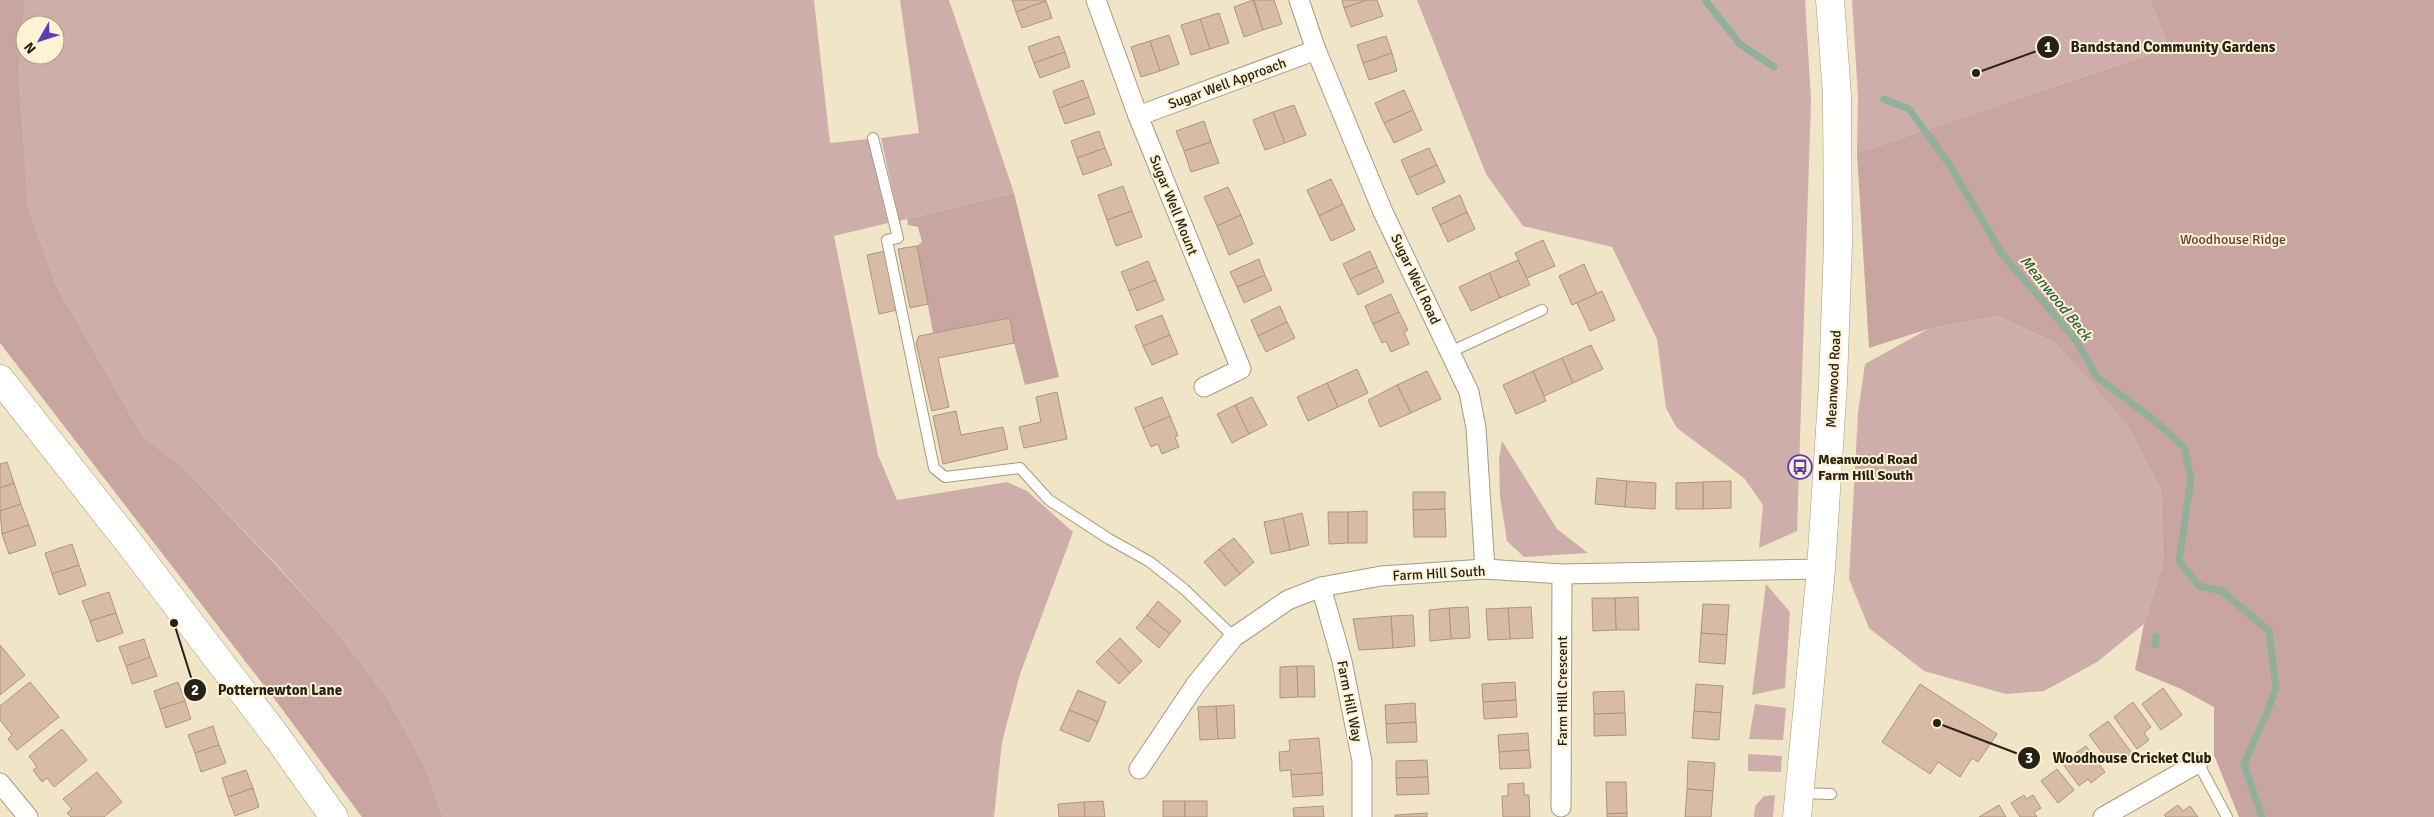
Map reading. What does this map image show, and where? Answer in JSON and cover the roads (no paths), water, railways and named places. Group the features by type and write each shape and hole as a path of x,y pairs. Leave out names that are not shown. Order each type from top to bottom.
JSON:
{"street":[{"name":"Sugar Well Mount","path":"1096,0 1138,116 1241,369 1204,387"},
{"name":"Sugar Well Road","path":"1299,0 1316,50 1383,212 1469,392 1476,428 1485,570"},
{"name":"Meanwood Road","path":"1799,805 1821,569 1833,383 1838,244 1837,95 1830,0"},
{"name":"Sugar Well Approach","path":"1138,116 1316,50"},
{"path":"0,379 130,544 277,737 334,817"},
{"name":"Farm Hill South","path":"1140,769 1196,684 1234,637 1288,600 1321,587 1381,576 1485,570 1562,574 1821,569"},
{"name":"Farm Hill Crescent","path":"1561,807 1562,574"},
{"name":"Farm Hill Way","path":"1321,587 1342,661 1362,761 1362,817"},
{"path":"2103,817 2198,763"},
{"path":"0,783 28,817"}],"lane":[{"path":"873,138 898,238 886,240 934,468 945,477 1020,468 1049,500 1109,539 1150,562 1184,589 1234,637"},
{"path":"1450,352 1542,310"},
{"path":"2198,763 2227,817"},
{"path":"1799,805 1831,794"}],"waterway":[{"name":"Meanwood Beck","path":"1705,0 1740,44 1774,67"},
{"name":"Meanwood Beck","path":"1884,99 1909,109 1951,167 2002,254 2076,340 2097,377 2150,417 2184,447 2191,478 2179,561 2199,586 2222,591 2269,631 2276,687 2244,764 2262,817"},
{"path":"2155,645 2156,636"}],"place":[{"name":"Bandstand Community Gardens","path":"1976,73"},
{"name":"Meanwood Road Farm Hill South","path":"1800,467"},
{"name":"Potternewton Lane","path":"174,623"},
{"name":"Woodhouse Cricket Club","path":"1937,723"}],"park label":[{"name":"Woodhouse Ridge","path":"2233,239"}]}
